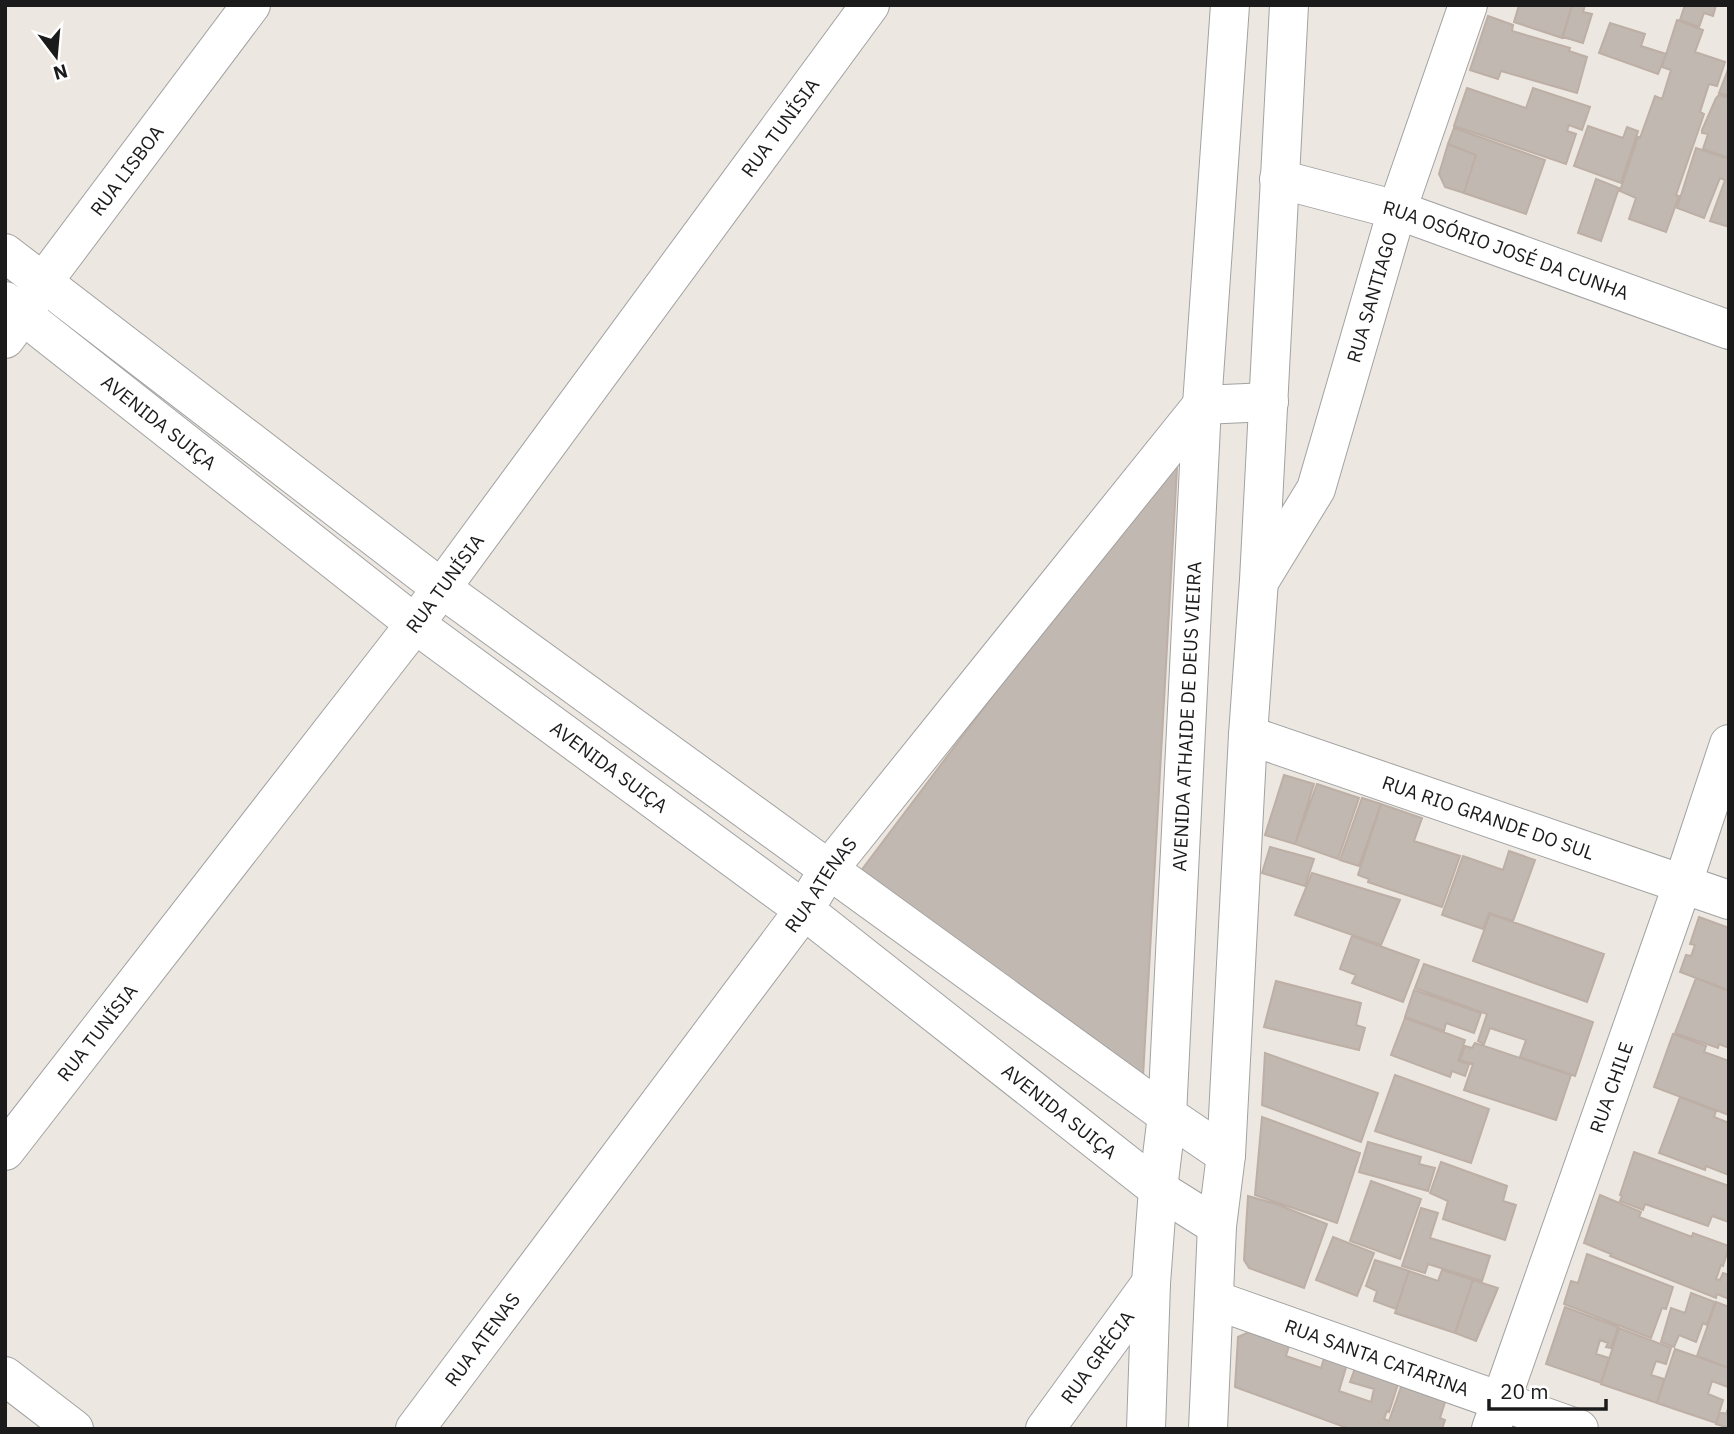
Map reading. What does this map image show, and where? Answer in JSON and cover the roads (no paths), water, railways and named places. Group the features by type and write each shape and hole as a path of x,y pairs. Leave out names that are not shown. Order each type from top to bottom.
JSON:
{"street":[{"name":"RUA LISBOA","path":"11,318 43,282 251,5"},
{"name":"RUA TUNÍSIA","path":"5,1151 415,624 870,5"},
{"name":"AVENIDA ATHAIDE DE DEUS VIEIRA","path":"1146,1429 1151,1283 1167,1115 1202,405 1230,5"},
{"path":"1208,1429 1217,1226 1226,1156 1248,735 1259,580 1289,5"},
{"name":"RUA SANTIAGO","path":"1259,580 1317,489 1397,211 1468,5"},
{"name":"RUA OSÓRIO JOSÉ DA CUNHA","path":"1279,178 1397,211 1729,330"},
{"name":"AVENIDA SUIÇA","path":"5,253 441,588 1226,1156"},
{"name":"AVENIDA SUIÇA","path":"11,318 415,624 804,910 1158,1189 1217,1226"},
{"path":"1202,405 1269,402"},
{"name":"RUA ATENAS","path":"415,1429 804,910 828,870 1202,405"},
{"name":"RUA RIO GRANDE DO SUL","path":"1248,735 1729,900"},
{"name":"RUA CHILE","path":"1496,1415 1683,884 1729,744"},
{"name":"RUA GRÉCIA","path":"1045,1429 1151,1283"},
{"name":"RUA SANTA CATARINA","path":"1215,1300 1496,1415 1579,1429"},
{"path":"5,1376 75,1429"}]}
